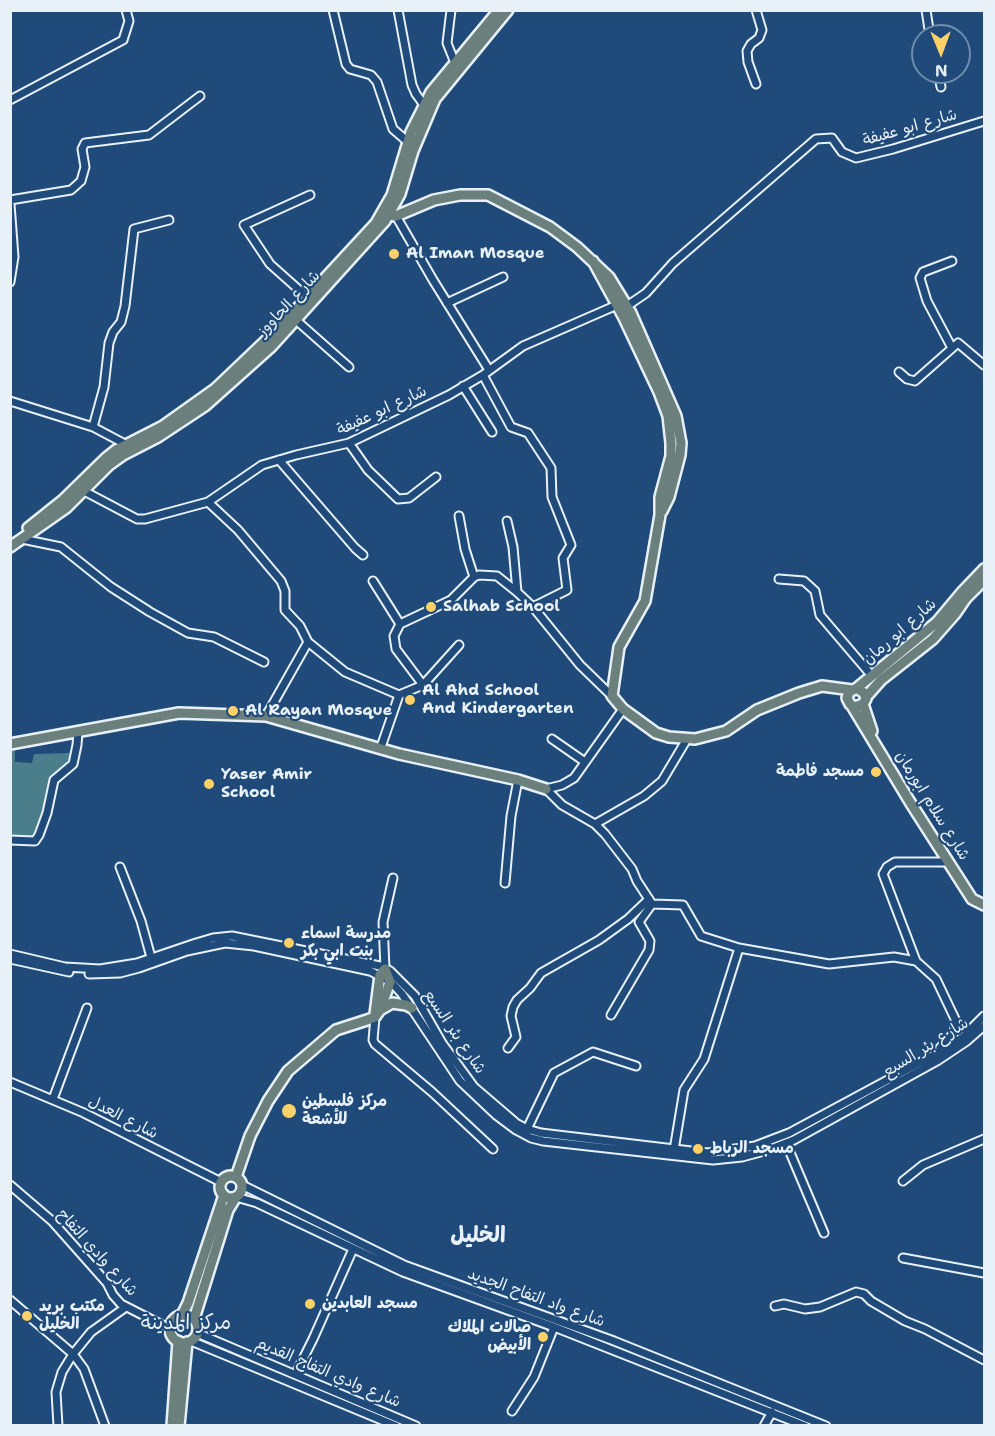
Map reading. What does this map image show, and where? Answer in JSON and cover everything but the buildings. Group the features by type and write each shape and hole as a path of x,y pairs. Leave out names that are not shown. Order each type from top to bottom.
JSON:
{"main road":[{"path":"389,215 392,195 408,142 424,105 454,63 499,10"},
{"name":"شارع الحاووز","path":"10,547 66,508 109,465 206,406 271,347 370,240 389,215 399,194 412,151 435,99 508,10"},
{"path":"10,539 63,500 106,458 163,426 215,389 242,365 376,222 389,215 434,200 460,195 488,195 550,227 577,247 609,277 659,374 680,432 678,466 669,497 660,515 645,601 619,648 612,696 623,709 656,733 687,739 704,738 721,733 757,710 822,686 852,695 863,691 878,747"},
{"name":"شارع ابو رمان","path":"852,695 937,622 984,569"},
{"name":"شارع ابو رمان","path":"864,701 881,680 940,632 966,598 984,580"},
{"path":"852,695 858,706 864,701"},
{"path":"852,695 878,747"},
{"path":"10,744 37,737 78,732 179,713 266,716 399,754 518,780 546,789"},
{"name":"شارع سلام ابورمان","path":"878,747 972,899 984,905"},
{"path":"377,1013 390,982 383,972"},
{"path":"377,1013 383,972"},
{"path":"172,1425 188,1339 197,1326 194,1319 228,1210 241,1192 239,1181 250,1136 268,1101 288,1071 336,1030 377,1013 392,1004 412,1008"},
{"path":"236,1197 224,1195 221,1182 229,1176 239,1181"},
{"path":"182,1315 192,1293 224,1195"},
{"path":"188,1339 172,1336 170,1329 174,1318 182,1315 194,1319"},
{"path":"179,1425 188,1339"}],"street":[{"path":"10,100 123,40 129,21 126,10"},
{"path":"333,10 346,64 350,69 371,75 377,82 393,129 408,142"},
{"path":"398,10 412,86 424,105"},
{"path":"451,10 447,43 454,63"},
{"path":"756,10 762,30 759,38 751,44 747,51 748,62 756,84"},
{"path":"10,282 14,256 10,202 71,190 81,182 85,167 82,149 86,143 149,135 200,96"},
{"name":"شارع ابو عفيفة","path":"84,491 137,519 145,519 208,502 262,465 349,443 449,395 486,373 523,346 646,294 673,263 816,139 832,138 842,152 856,158 984,121"},
{"path":"307,297 270,264 244,225 310,195"},
{"path":"389,215 447,303 486,373 511,427 528,433 551,468 552,497 571,545 563,558 567,590 533,607"},
{"path":"93,427 104,387 109,343 113,332 121,322 125,306 134,229 169,220"},
{"path":"952,261 923,272 920,278 927,301 952,348"},
{"path":"447,303 504,277"},
{"path":"296,320 350,367"},
{"path":"899,372 907,379 915,381 958,343 984,365"},
{"path":"463,386 492,432"},
{"path":"10,400 93,427 127,445"},
{"path":"349,443 368,470 398,499 405,500 436,477"},
{"path":"279,460 363,555"},
{"path":"208,502 238,530 281,581 285,591 285,612 300,626 308,642 345,672 399,695 423,685 459,645"},
{"path":"459,516 465,549 474,578"},
{"path":"507,521 513,547 517,592"},
{"path":"22,539 61,547 111,587 160,617 189,633 214,637 264,662"},
{"path":"423,685 396,649 394,636 400,624 451,600 479,575 497,576 533,607 580,664 612,696"},
{"path":"779,579 804,581 815,591 820,615 872,676"},
{"path":"373,581 400,624"},
{"path":"266,716 308,642"},
{"path":"381,747 399,695"},
{"path":"546,789 562,785 574,777 623,709"},
{"path":"10,840 35,841 39,835 47,813 54,780 73,764 78,732"},
{"path":"552,739 585,762"},
{"path":"595,824 644,796 662,781 687,739"},
{"path":"505,883 511,816 518,780"},
{"path":"546,789 562,805 595,824 605,834 632,869 650,902"},
{"path":"933,1055 954,1033 956,1021 936,979 916,961 884,874 887,867 895,862 948,862"},
{"path":"120,867 141,921 152,961"},
{"path":"383,972 383,922 393,878"},
{"path":"611,1015 649,950 650,941 639,922 650,902"},
{"path":"508,1048 516,1037 511,1016 516,1000 530,988 541,973 599,940 650,902 683,905 701,936 739,948 829,964 894,957 916,961"},
{"name":"شارع بئر السبع","path":"10,959 60,971 120,972 213,938 232,936 362,962 396,976 415,996 442,1043 474,1087 516,1123 540,1133 708,1153 727,1152 771,1141 933,1055 963,1037 984,1016"},
{"path":"674,1150 684,1090 704,1059 739,948"},
{"name":"شارع بئر السبع","path":"10,954 81,969 118,967 152,961"},
{"name":"شارع بئر السبع","path":"390,982 412,1008 460,1081 496,1115 516,1130 543,1141 713,1160 742,1157 786,1143 937,1061 967,1041 984,1026"},
{"path":"53,1099 87,1008"},
{"path":"377,1013 373,1040 375,1044 432,1092 493,1149"},
{"path":"527,1129 554,1072 593,1052 636,1066"},
{"name":"شارع العدل","path":"10,1082 53,1099 221,1182"},
{"path":"903,1181 923,1165 984,1138"},
{"path":"786,1143 824,1233"},
{"name":"شارع واد التفاح الجديد","path":"239,1181 404,1264 614,1341 826,1425"},
{"name":"شارع وادي التفاح","path":"10,1185 52,1221 107,1283 117,1300 126,1307 170,1329"},
{"name":"شارع واد التفاح الجديد","path":"236,1197 257,1203 403,1272 554,1327 805,1425"},
{"path":"296,1374 353,1249"},
{"path":"903,1258 984,1273"},
{"path":"775,1306 784,1304 805,1309 820,1307 856,1292 864,1294 871,1301 905,1321 984,1360"},
{"path":"10,1300 73,1353 84,1369 105,1425"},
{"path":"58,1425 56,1392 62,1372 73,1353 91,1332 126,1307"},
{"path":"512,1411 534,1377 554,1327"},
{"name":"شارع وادي التفاح القديم","path":"188,1339 296,1374 416,1425"},
{"name":"شارع وادي التفاح القديم","path":"188,1339 396,1425"},
{"path":"764,1425 772,1412"}],"green space":[{"path":"15,749 15,762 32,763 34,754 72,753 65,765 51,777 41,824 32,836 20,838 11,837 10,750"}],"place":[{"name":"Al Iman Mosque","path":"394,254"},
{"name":"Salhab School","path":"431,607"},
{"name":"Al Ahd School And Kindergarten","path":"410,700"},
{"name":"Al Rayan Mosque","path":"233,711"},
{"name":"مسجد فاطمة","path":"876,772"},
{"name":"Yaser Amir School","path":"209,784"},
{"name":"مدرسة اسماء بنت ابي بكر","path":"289,943"},
{"name":"مركز فلسطين للأشعة","path":"289,1111"},
{"name":"مسجد الرباط","path":"698,1149"},
{"name":"مسجد العابدين","path":"310,1304"},
{"name":"مكتب بريد الخليل","path":"27,1316"},
{"name":"صالات الملاك الأبيض","path":"543,1337"}],"district":[{"name":"الخليل","path":"478,1236"},
{"name":"مركز المدينة","path":"186,1324"}]}
